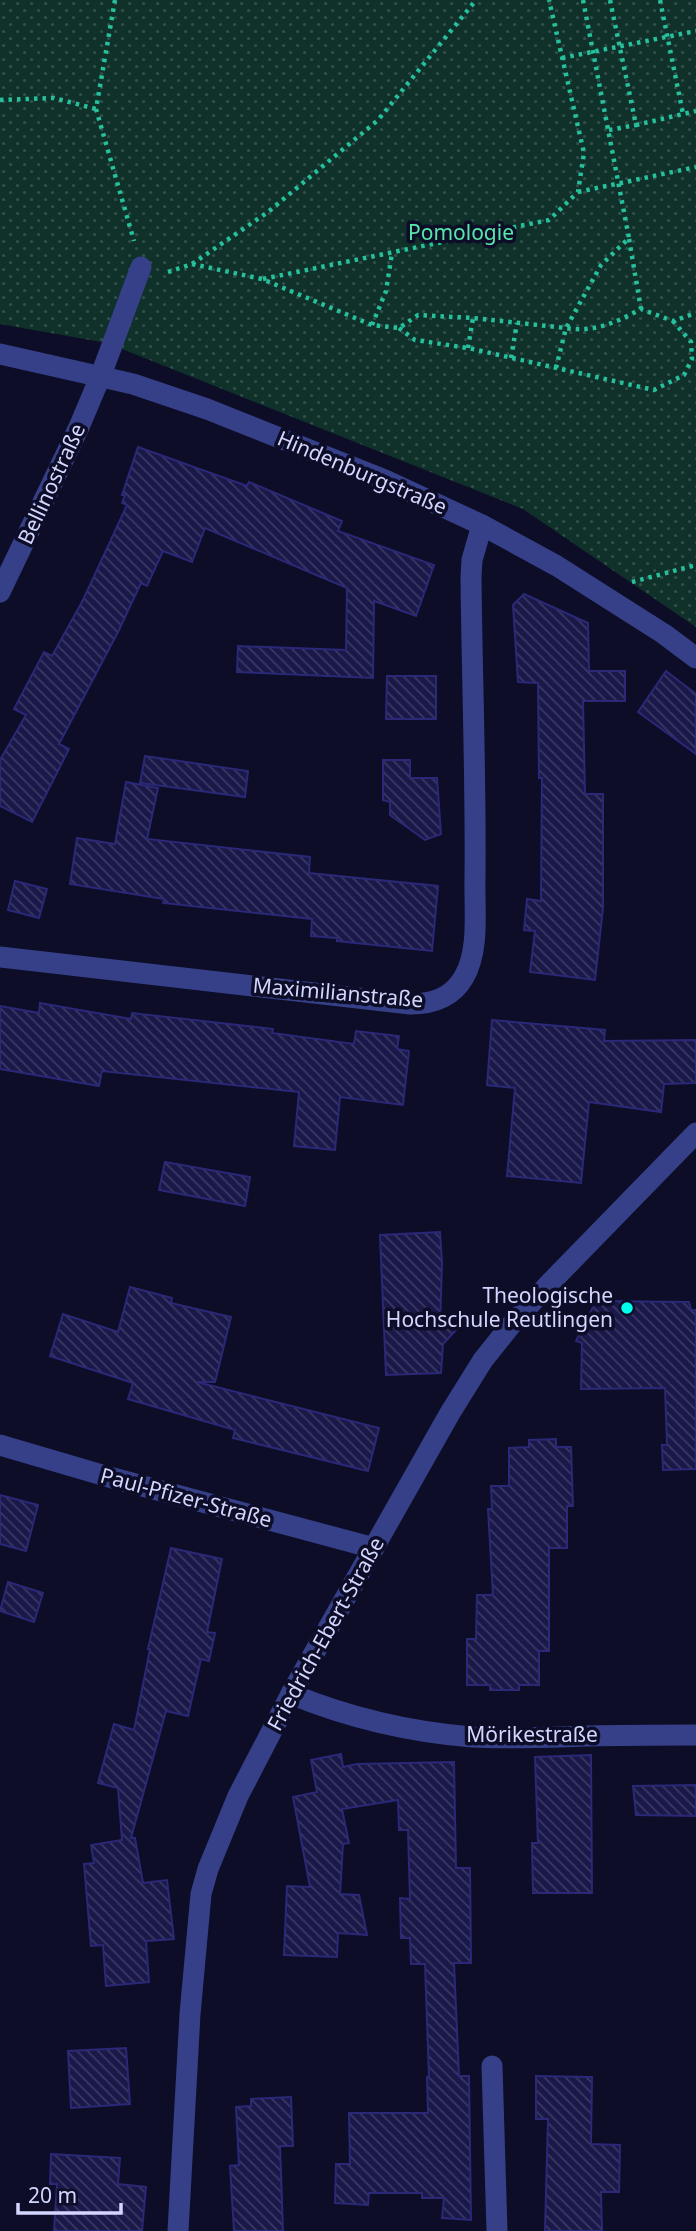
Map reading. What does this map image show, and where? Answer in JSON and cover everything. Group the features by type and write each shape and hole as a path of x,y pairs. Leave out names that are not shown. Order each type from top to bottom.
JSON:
{"street":[{"name":"Bellinostraße","path":"0,592 55,479 101,375 141,267"},
{"name":"Hindenburgstraße","path":"0,354 101,375 207,409 385,480 482,525 597,591 696,658"},
{"name":"Maximilianstraße","path":"0,957 410,1004 439,1000 453,992 472,958 474,941 471,578 472,560 482,525"},
{"name":"Friedrich-Ebert-Straße","path":"178,2231 191,2001 201,1894 233,1807 291,1694 450,1413 483,1360 510,1325 696,1133"},
{"name":"Paul-Pfizer-Straße","path":"0,1445 373,1548"},
{"name":"Mörikestraße","path":"291,1694 358,1717 468,1736 511,1738 696,1735"},
{"path":"492,2066 497,2231"}],"path":[{"path":"115,0 96,109 141,267"},
{"path":"399,328 418,315 583,330 612,324 641,309 673,321 694,340 692,359 684,374 654,390 468,348 415,340 399,328 372,326 262,279 192,264 268,212 379,120 476,0"},
{"path":"549,0 584,153 578,192"},
{"path":"583,0 641,309"},
{"path":"610,0 636,125"},
{"path":"660,0 683,114"},
{"path":"562,58 696,31"},
{"path":"0,100 54,98 96,109"},
{"path":"609,130 696,111"},
{"path":"262,279 549,220 578,192 696,167"},
{"path":"556,368 566,328 601,265 629,238"},
{"path":"372,326 386,291 392,253"},
{"path":"673,321 696,313"},
{"path":"468,348 473,318"},
{"path":"511,358 517,323"},
{"path":"597,591 696,565"}],"green space":[{"name":"Pomologie","path":"0,0 696,0 696,627 523,509 107,343 0,324"}],"building":[{"path":"138,447 247,486 249,482 342,521 338,531 434,565 416,616 374,601 373,678 237,672 238,646 346,650 347,588 205,528 192,562 163,551 147,586 141,583 59,744 69,749 32,822 0,806 0,760 26,715 14,709 44,652 52,656 83,600 127,505 122,503 125,495 122,495"},
{"path":"524,594 588,623 589,671 625,671 625,701 583,701 585,794 603,794 603,908 595,980 530,972 535,931 524,930 527,899 541,901 542,778 539,778 538,683 518,682 513,605"},
{"path":"666,671 696,694 696,754 638,712"},
{"path":"387,676 436,676 436,719 386,719"},
{"path":"145,756 248,771 245,797 140,783"},
{"path":"383,760 410,760 410,778 437,778 441,834 425,840 390,815 390,802 383,800"},
{"path":"126,782 158,788 147,839 310,857 309,873 438,886 432,951 311,936 312,919 163,903 164,899 70,884 77,838 115,844"},
{"path":"15,881 47,889 39,918 8,910"},
{"path":"40,1003 131,1019 132,1013 273,1029 272,1033 354,1044 356,1031 399,1036 397,1049 409,1051 403,1105 340,1097 335,1150 294,1146 299,1092 102,1071 99,1086 0,1069 0,1006 39,1013"},
{"path":"492,1020 605,1030 604,1041 696,1040 696,1083 664,1084 661,1112 589,1102 581,1183 507,1176 515,1088 487,1085"},
{"path":"165,1162 250,1177 245,1206 159,1190"},
{"path":"440,1232 440,1326 457,1329 443,1344 441,1373 386,1375 380,1235"},
{"path":"130,1287 172,1298 171,1303 231,1317 215,1382 197,1382 379,1428 368,1471 233,1438 235,1430 128,1399 133,1383 50,1356 63,1314 118,1332"},
{"path":"596,1301 689,1302 691,1310 696,1310 696,1469 663,1470 662,1445 667,1445 665,1388 581,1389 582,1343 576,1341"},
{"path":"556,1439 556,1447 571,1447 573,1506 567,1506 567,1548 549,1548 549,1651 539,1651 539,1685 519,1685 519,1690 490,1690 490,1685 467,1685 467,1639 476,1639 477,1595 493,1595 488,1509 492,1509 491,1486 509,1486 509,1448 529,1447 529,1440"},
{"path":"0,1495 38,1505 26,1551 0,1544"},
{"path":"171,1548 222,1559 207,1632 215,1633 209,1661 201,1659 188,1716 166,1711 131,1838 135,1838 143,1883 167,1880 174,1939 146,1941 149,1982 106,1986 103,1945 91,1946 84,1864 94,1863 91,1845 122,1840 118,1788 98,1783 114,1724 134,1730 148,1649"},
{"path":"8,1582 43,1593 34,1622 0,1611"},
{"path":"341,1754 343,1767 357,1764 454,1762 456,1868 470,1868 471,1963 454,1963 459,2076 469,2076 471,2220 442,2218 444,2198 422,2198 422,2193 369,2193 368,2205 335,2203 336,2164 350,2164 349,2113 428,2113 429,2077 425,1964 411,1964 410,1938 401,1938 400,1898 410,1899 408,1830 399,1830 398,1800 342,1809 349,1843 343,1844 340,1894 359,1895 367,1935 338,1933 337,1957 284,1955 287,1886 310,1887 293,1797 317,1792 311,1760"},
{"path":"591,1755 592,1893 533,1893 532,1843 538,1843 535,1757"},
{"path":"696,1785 696,1816 636,1815 633,1786"},
{"path":"126,2048 130,2104 71,2108 68,2051"},
{"path":"536,2076 592,2077 591,2144 620,2145 619,2192 601,2192 602,2231 545,2231 548,2119 536,2119"},
{"path":"291,2097 293,2146 280,2146 283,2231 234,2231 230,2166 239,2165 236,2107 251,2106 251,2099"},
{"path":"51,2154 120,2158 118,2184 146,2187 142,2231 54,2231 57,2184 50,2184"}],"place":[{"name":"Theologische Hochschule Reutlingen","path":"627,1308"}]}
